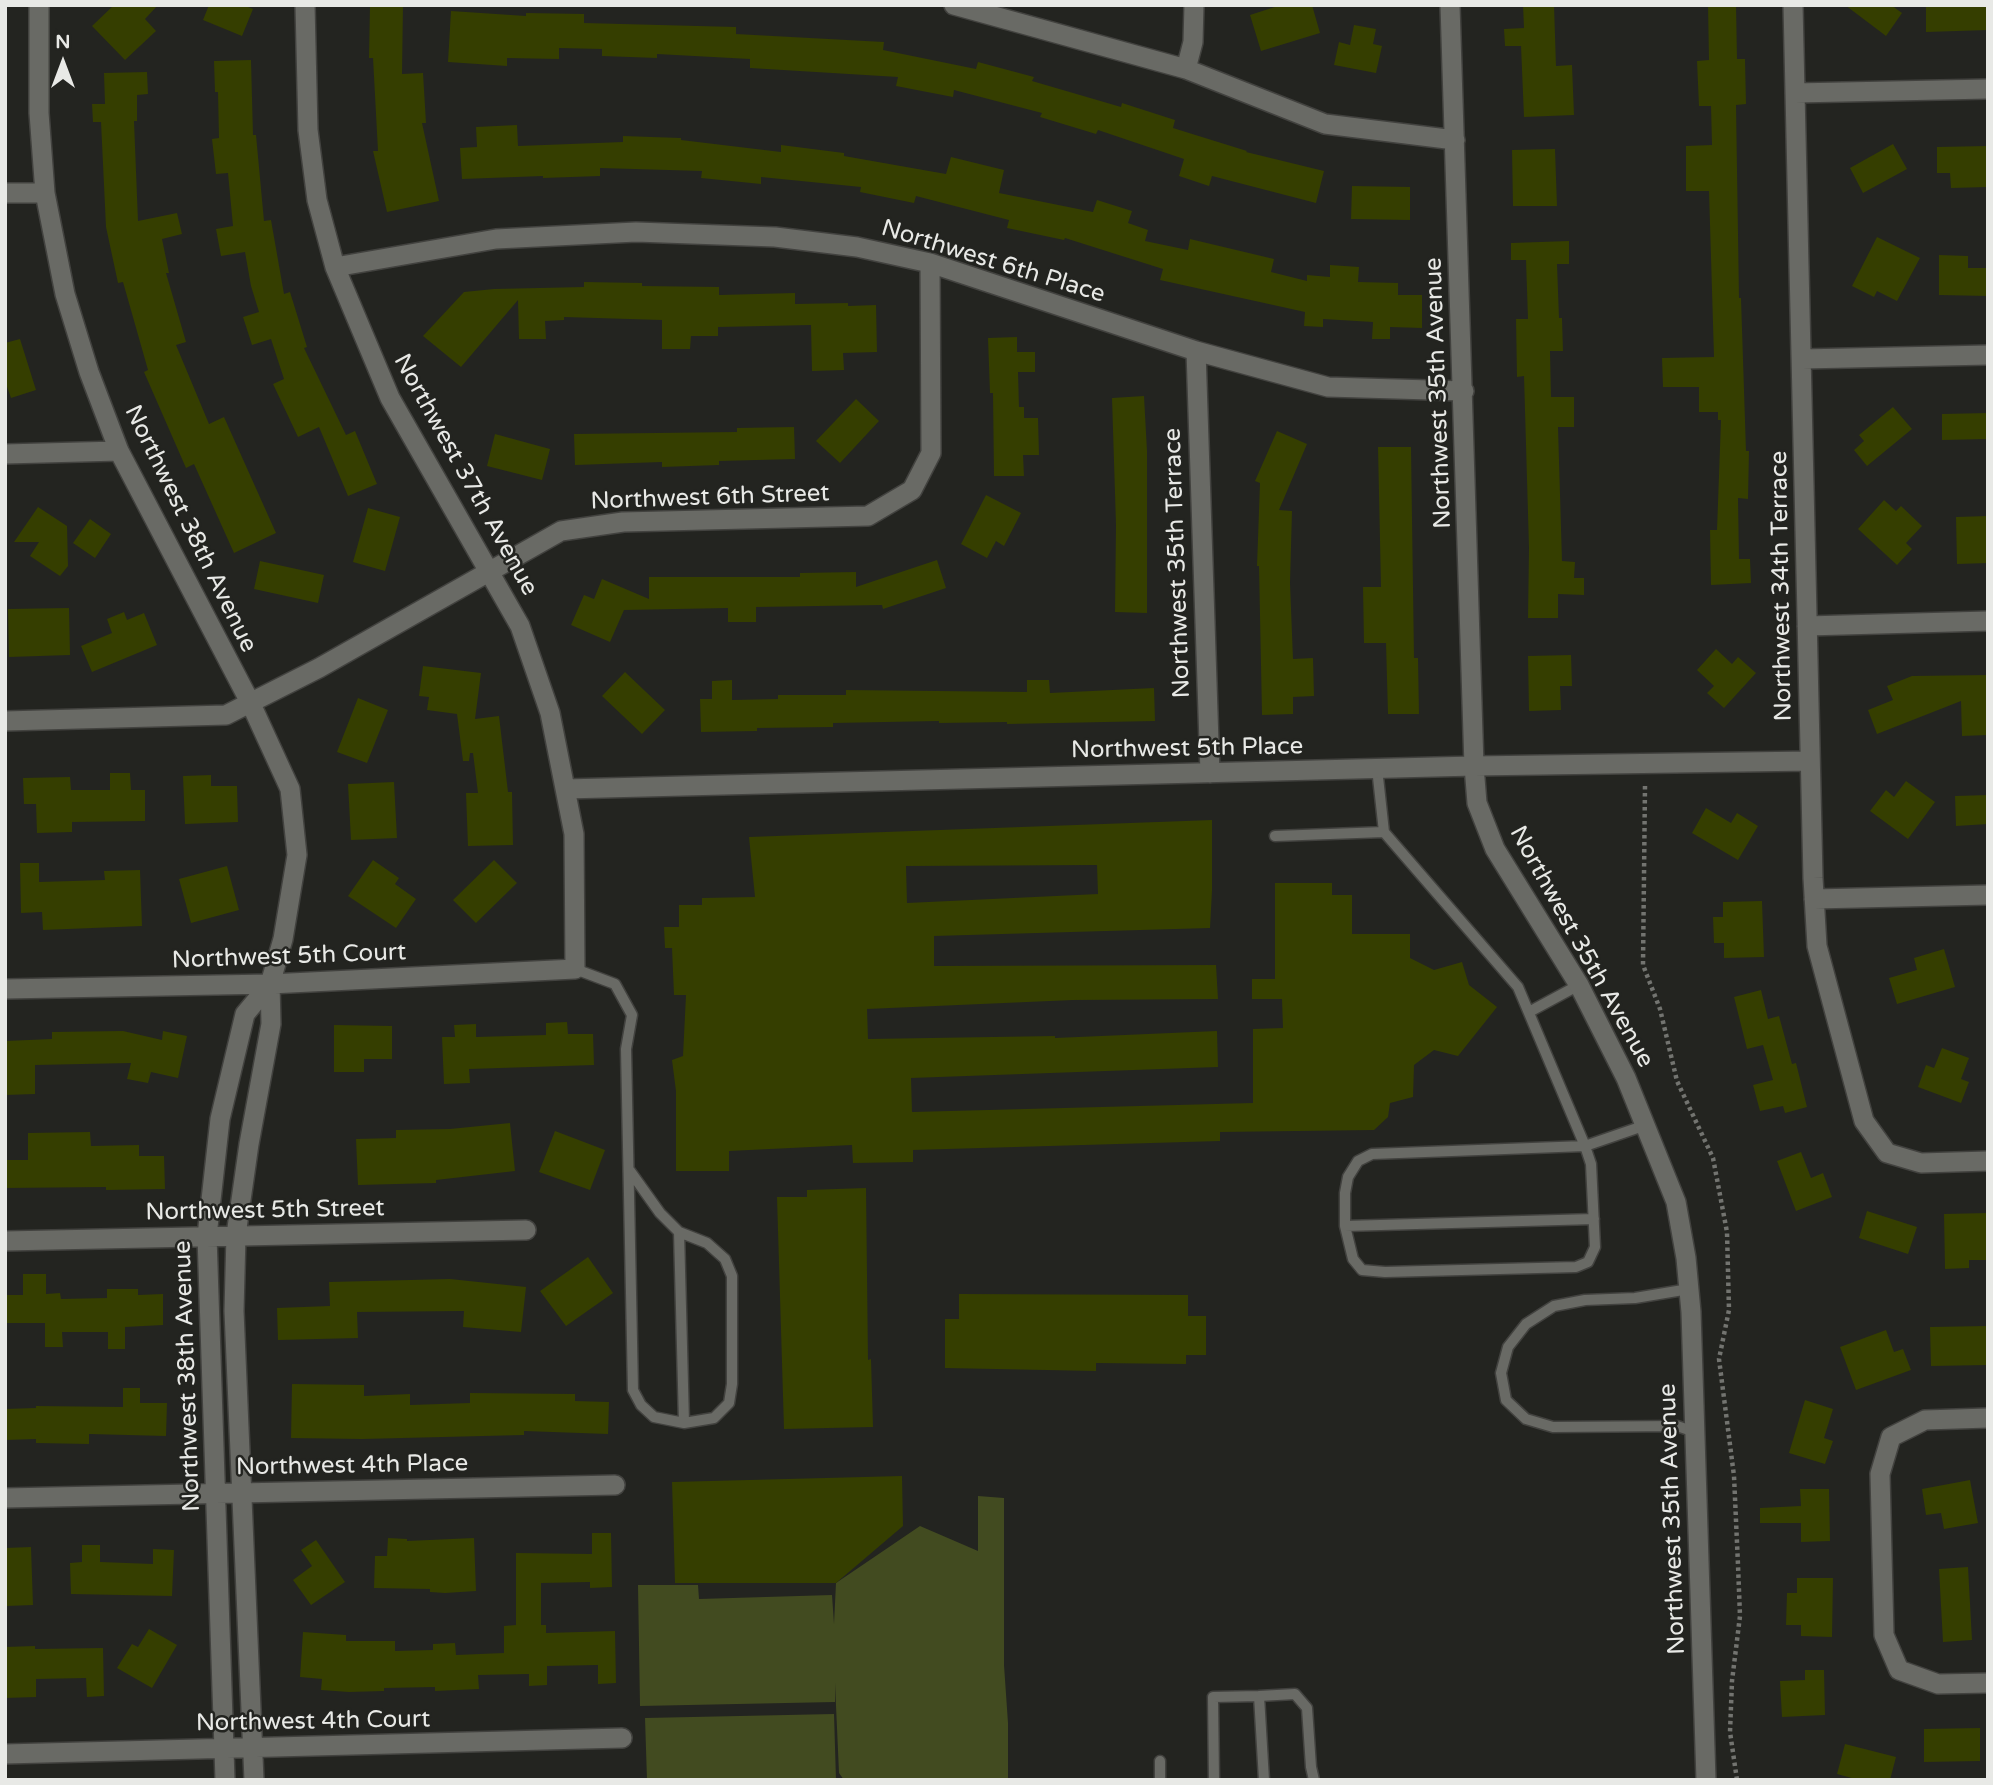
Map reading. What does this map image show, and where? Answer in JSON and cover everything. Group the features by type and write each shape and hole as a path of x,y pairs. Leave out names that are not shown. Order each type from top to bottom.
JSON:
{"street":[{"name":"Northwest 38th Avenue","path":"39,5 39,113 45,193 65,294 89,372 119,452 251,704 290,789 298,855 284,939 270,984 271,1024 236,1235 234,1311 254,1780"},
{"name":"Northwest 37th Avenue","path":"305,5 308,130 317,200 335,267 390,398 520,626 550,713 574,834 575,970"},
{"path":"954,5 1186,69 1325,124 1455,140"},
{"path":"1186,69 1193,42 1194,5"},
{"name":"Northwest 35th Avenue","path":"1450,5 1477,803 1495,849 1579,985 1626,1078 1676,1202 1689,1289 1706,1780"},
{"name":"Northwest 34th Terrace","path":"1793,5 1810,761 1818,946 1864,1121 1887,1153 1921,1163 1988,1161"},
{"path":"1795,93 1988,89"},
{"path":"5,193 45,193"},
{"name":"Northwest 6th Place","path":"335,267 496,239 636,232 775,237 857,247 930,263 1196,351 1328,387 1464,391"},
{"name":"Northwest 6th Street","path":"5,721 226,715 251,704 561,531 623,522 868,516 912,490 931,453 930,263"},
{"name":"Northwest 35th Terrace","path":"1196,351 1210,773"},
{"path":"1802,359 1988,355"},
{"path":"5,454 119,452"},
{"path":"1807,626 1988,621"},
{"name":"Northwest 5th Place","path":"565,789 1377,768 1810,761"},
{"path":"1814,899 1988,895"},
{"name":"Northwest 5th Court","path":"5,989 270,984 575,970"},
{"name":"Northwest 38th Avenue","path":"225,1780 207,1236 220,1118 245,1014 270,984"},
{"name":"Northwest 5th Street","path":"5,1241 526,1230"},
{"path":"1988,1419 1925,1420 1891,1437 1880,1474 1884,1635 1899,1670 1938,1684 1988,1683"},
{"name":"Northwest 4th Place","path":"5,1498 615,1485"},
{"name":"Northwest 4th Court","path":"5,1754 622,1738"}],"lane":[{"path":"1377,768 1384,832 1518,987 1529,1012 1584,1146 1591,1164 1595,1247 1588,1262 1576,1267 1385,1272 1362,1270 1353,1259 1345,1226 1345,1193 1348,1177 1358,1161 1372,1154 1584,1146 1646,1125"},
{"path":"1275,836 1384,832"},
{"path":"575,970 615,984 632,1015 626,1049 633,1390 641,1405 654,1417 684,1423 714,1419 729,1403 732,1384 732,1276 725,1259 706,1244 679,1232 660,1213 630,1171"},
{"path":"1529,1012 1579,985"},
{"path":"1345,1226 1594,1219"},
{"path":"679,1232 684,1423"},
{"path":"1689,1289 1635,1298 1585,1300 1554,1306 1526,1324 1507,1347 1501,1373 1506,1400 1526,1419 1553,1427 1677,1426 1695,1432"},
{"path":"1214,1780 1213,1697 1295,1694 1307,1709 1314,1780"},
{"path":"1259,1696 1264,1780"},
{"path":"1160,1762 1160,1780"}],"green space":[{"path":"978,1496 1004,1498 1004,1665 1008,1780 844,1780 839,1773 835,1683 835,1702 640,1706 638,1585 698,1585 699,1599 832,1595 834,1624 836,1583 920,1526 978,1551"},
{"path":"834,1714 836,1780 647,1780 645,1718"}],"building":[{"path":"114,5 158,5 145,19 156,31 125,60 92,26"},
{"path":"209,5 243,5 253,9 242,36 203,20"},
{"path":"370,5 403,5 402,74 423,73 426,123 422,123 439,201 387,212 373,151 378,151 373,58 369,58"},
{"path":"1281,5 1312,5 1320,33 1261,51 1250,15"},
{"path":"1523,5 1554,5 1556,66 1572,65 1574,115 1524,117 1521,46 1505,46 1504,29 1524,28"},
{"path":"1708,5 1736,5 1737,59 1745,59 1746,104 1736,105 1739,298 1746,451 1749,451 1748,499 1738,498 1739,559 1750,559 1751,583 1711,585 1710,530 1717,530 1721,420 1718,420 1718,412 1699,412 1699,387 1663,387 1662,358 1714,357 1709,191 1686,191 1686,146 1712,145 1711,106 1699,106 1697,61 1709,60"},
{"path":"1845,5 1891,5 1902,13 1886,36"},
{"path":"1926,5 1988,5 1988,30 1926,32"},
{"path":"451,11 526,16 526,13 584,14 584,23 736,27 736,34 884,42 883,50 976,69 978,62 1034,77 1032,81 1121,107 1122,103 1175,120 1173,128 1246,152 1324,171 1316,203 1212,176 1209,186 1179,176 1184,159 1098,130 1096,134 1040,117 1042,113 954,90 953,97 896,86 898,77 750,68 750,59 657,54 657,58 602,56 602,49 559,48 559,59 507,58 507,66 448,62"},
{"path":"1354,25 1376,29 1373,44 1382,46 1376,73 1334,65 1339,42 1350,45"},
{"path":"251,60 253,135 256,135 264,221 271,220 284,294 290,292 307,347 304,348 346,435 355,431 377,484 348,496 319,427 298,437 273,384 284,379 271,339 252,345 243,317 259,312 245,252 221,256 216,229 233,226 228,173 216,174 212,139 219,138 214,61"},
{"path":"147,72 148,94 137,95 137,121 134,121 138,221 177,213 182,234 162,239 169,273 166,273 186,342 176,345 209,424 224,417 276,533 234,553 194,464 186,468 144,372 148,370 123,282 118,283 106,227 101,122 93,122 92,104 105,104 104,73"},
{"path":"517,125 518,146 623,142 623,136 681,138 781,152 781,145 844,153 844,156 946,174 951,157 1004,170 999,193 1093,212 1097,200 1132,211 1128,223 1148,230 1145,241 1188,250 1190,239 1274,259 1271,272 1307,281 1307,275 1330,277 1330,265 1359,267 1358,282 1398,283 1398,295 1422,295 1422,328 1390,327 1390,339 1372,339 1373,322 1323,319 1323,327 1304,326 1305,312 1160,280 1163,269 1065,238 1064,240 1007,228 1009,220 916,196 914,203 860,192 861,187 761,177 761,184 701,178 702,171 600,168 600,176 462,179 460,148 477,147 476,127"},
{"path":"1893,144 1907,169 1863,193 1850,168"},
{"path":"1988,146 1988,187 1951,188 1950,173 1937,173 1937,147"},
{"path":"1555,149 1557,206 1513,206 1512,150"},
{"path":"1352,186 1410,187 1410,220 1351,219"},
{"path":"1877,237 1920,258 1897,301 1877,291 1874,297 1852,286"},
{"path":"1569,241 1569,264 1557,264 1563,351 1550,351 1551,397 1574,397 1574,427 1558,427 1562,561 1575,562 1574,578 1584,578 1584,595 1558,594 1558,618 1528,618 1529,548 1524,376 1517,377 1516,319 1528,319 1526,260 1511,260 1511,243"},
{"path":"1939,255 1968,256 1968,268 1988,268 1988,296 1939,295"},
{"path":"584,282 719,287 719,295 795,293 795,304 876,305 877,352 843,353 844,370 812,371 811,325 718,327 718,336 691,336 690,349 662,349 662,320 564,317 564,320 545,321 546,339 519,339 518,300 461,367 423,336 464,292 584,287"},
{"path":"1017,337 1017,352 1035,352 1035,372 1018,372 1019,407 1024,407 1024,418 1038,418 1039,455 1023,455 1024,476 994,476 993,393 990,393 988,338"},
{"path":"20,339 36,390 11,398 5,381 5,343"},
{"path":"1144,396 1147,451 1147,613 1115,612 1116,525 1112,398"},
{"path":"856,399 879,421 840,463 816,441"},
{"path":"1893,407 1912,429 1867,466 1854,450 1864,441 1859,435"},
{"path":"1988,413 1988,439 1942,440 1942,414"},
{"path":"794,427 795,459 719,461 719,465 662,467 662,462 575,465 574,434 737,432 737,428"},
{"path":"1277,431 1307,444 1279,510 1292,511 1290,583 1293,659 1313,658 1314,696 1293,697 1293,714 1262,715 1257,566 1260,483 1255,481"},
{"path":"495,434 550,449 542,480 487,466"},
{"path":"1378,447 1411,447 1414,658 1418,658 1419,714 1388,714 1386,643 1364,643 1363,587 1381,587"},
{"path":"986,495 1021,513 1004,546 996,541 987,558 961,544"},
{"path":"1884,500 1896,511 1901,506 1922,526 1906,543 1912,549 1897,565 1858,529"},
{"path":"38,507 67,526 68,566 60,576 30,556 39,542 14,542"},
{"path":"368,508 400,517 385,571 353,562"},
{"path":"1988,516 1988,563 1957,564 1956,517"},
{"path":"90,519 111,534 95,558 73,543"},
{"path":"937,560 946,588 883,609 882,605 756,607 756,622 728,622 728,608 624,610 610,642 571,625 584,595 594,599 602,579 649,599 649,577 800,577 800,573 856,572 856,587"},
{"path":"260,561 324,575 318,603 254,589"},
{"path":"69,608 70,655 9,657 8,609"},
{"path":"124,612 127,620 144,613 157,645 92,672 81,646 112,633 107,619"},
{"path":"1716,649 1732,664 1738,657 1756,673 1724,708 1707,693 1714,686 1697,670"},
{"path":"1571,655 1572,686 1560,686 1561,710 1529,711 1528,656"},
{"path":"423,666 481,673 475,719 499,716 508,792 512,792 513,845 468,846 466,793 478,793 473,753 470,753 469,761 463,761 457,714 427,710 429,697 419,696"},
{"path":"625,672 665,710 642,734 602,696"},
{"path":"1988,675 1988,735 1962,736 1961,701 1877,734 1868,710 1893,700 1887,686 1912,676"},
{"path":"732,680 732,700 778,699 778,695 846,695 846,690 1027,692 1027,680 1049,680 1050,693 1154,688 1155,721 833,723 833,727 701,732 700,699 712,699 712,681"},
{"path":"358,698 388,710 367,763 337,752"},
{"path":"110,773 130,773 131,790 145,790 145,821 72,822 72,832 37,833 36,804 24,804 23,778 70,777 71,790 110,790"},
{"path":"211,775 211,786 237,786 238,822 185,824 183,776"},
{"path":"1906,781 1935,802 1908,839 1870,811 1886,790 1894,797"},
{"path":"394,782 397,838 351,840 348,784"},
{"path":"1988,795 1988,824 1956,826 1955,796"},
{"path":"1706,808 1731,823 1737,813 1758,826 1738,860 1692,833"},
{"path":"1212,820 1210,928 934,936 934,966 1216,965 1218,999 1073,1000 867,1009 868,1039 1055,1038 1217,1031 1218,1067 911,1078 912,1112 1253,1103 1253,1029 1283,1028 1282,999 1252,999 1252,979 1275,979 1275,883 1332,883 1332,895 1352,895 1352,934 1410,934 1410,958 1434,970 1462,962 1469,985 1497,1007 1458,1056 1434,1050 1414,1065 1413,1097 1390,1103 1388,1117 1374,1130 1220,1132 1220,1141 913,1150 913,1162 853,1163 852,1145 729,1151 729,1171 676,1171 676,1091 672,1060 683,1056 686,995 674,995 672,948 665,948 664,927 679,927 679,905 702,905 702,898 755,897 749,837","holes":["1097,865 1098,894 907,903 906,866"]},
{"path":"373,860 399,878 395,884 416,899 396,928 348,896"},
{"path":"494,860 517,883 476,923 453,900"},
{"path":"20,863 39,863 39,882 105,880 104,871 140,870 142,926 43,930 42,912 21,913"},
{"path":"227,866 239,910 191,923 179,879"},
{"path":"1762,901 1764,957 1724,958 1724,943 1714,943 1713,917 1723,917 1723,902"},
{"path":"1944,949 1955,987 1897,1004 1889,978 1917,970 1914,958"},
{"path":"1761,990 1768,1019 1779,1016 1792,1064 1796,1063 1807,1107 1785,1113 1783,1106 1760,1111 1753,1085 1773,1080 1763,1045 1747,1049 1734,997"},
{"path":"567,1022 568,1034 593,1034 594,1065 469,1069 470,1083 444,1084 442,1037 455,1037 454,1025 476,1024 476,1037 546,1035 546,1023"},
{"path":"334,1025 392,1026 392,1059 364,1059 364,1072 334,1072"},
{"path":"123,1031 162,1040 163,1031 187,1036 178,1078 151,1072 148,1083 127,1079 131,1063 35,1065 35,1094 5,1095 5,1041 52,1039 52,1032"},
{"path":"1942,1048 1969,1058 1961,1079 1969,1082 1961,1103 1918,1087 1926,1065 1934,1068"},
{"path":"510,1123 515,1171 436,1180 436,1183 358,1185 356,1139 396,1138 396,1130 450,1129"},
{"path":"555,1131 605,1150 590,1190 539,1172"},
{"path":"90,1132 91,1146 139,1145 139,1156 164,1156 165,1189 5,1188 5,1160 28,1160 28,1133"},
{"path":"1801,1152 1811,1178 1823,1173 1832,1197 1796,1211 1777,1161"},
{"path":"866,1188 868,1360 871,1359 873,1427 784,1429 777,1197 807,1197 807,1190"},
{"path":"1867,1211 1917,1227 1908,1254 1859,1238"},
{"path":"1988,1213 1988,1260 1969,1260 1969,1268 1945,1269 1944,1214"},
{"path":"588,1257 613,1293 566,1326 540,1291"},
{"path":"23,1274 46,1274 46,1294 60,1293 61,1299 107,1298 107,1289 138,1289 138,1295 163,1294 163,1325 125,1327 125,1349 108,1349 108,1332 62,1332 63,1347 45,1347 45,1323 5,1323 5,1295 23,1295"},
{"path":"450,1279 526,1287 521,1332 463,1327 464,1311 357,1312 358,1338 278,1340 277,1308 330,1306 329,1282"},
{"path":"959,1294 1188,1295 1188,1316 1206,1316 1206,1355 1186,1355 1186,1364 1096,1363 1096,1371 945,1368 945,1319 959,1319"},
{"path":"1988,1326 1988,1365 1931,1366 1930,1327"},
{"path":"1886,1330 1894,1352 1903,1349 1911,1370 1856,1390 1840,1347"},
{"path":"292,1384 364,1385 364,1396 410,1394 410,1405 470,1403 470,1393 575,1394 575,1401 609,1402 608,1434 524,1431 524,1435 291,1438"},
{"path":"123,1388 140,1388 140,1403 167,1403 166,1436 89,1434 89,1444 36,1443 36,1439 5,1440 5,1409 36,1406 123,1407"},
{"path":"1805,1400 1833,1409 1824,1438 1833,1441 1825,1464 1789,1453"},
{"path":"902,1476 903,1526 836,1583 675,1583 672,1482"},
{"path":"1970,1480 1978,1523 1944,1529 1941,1513 1926,1515 1922,1489"},
{"path":"1800,1489 1829,1489 1830,1541 1801,1542 1801,1523 1760,1523 1760,1508 1801,1506"},
{"path":"592,1533 611,1533 612,1587 590,1588 590,1582 541,1583 541,1625 546,1625 546,1633 615,1631 616,1683 598,1684 598,1665 547,1666 547,1685 529,1686 529,1674 478,1675 479,1689 435,1691 435,1687 349,1692 321,1690 322,1679 300,1677 303,1632 346,1635 346,1641 395,1641 395,1651 433,1650 433,1644 455,1643 456,1655 504,1653 504,1626 516,1625 516,1553 592,1554"},
{"path":"388,1538 407,1541 474,1538 476,1591 445,1593 430,1592 430,1589 374,1588 375,1556 387,1556"},
{"path":"316,1540 345,1582 311,1605 293,1580 312,1566 301,1550"},
{"path":"82,1545 100,1545 100,1562 153,1564 153,1549 174,1550 172,1596 71,1594 70,1563 82,1562"},
{"path":"31,1547 33,1605 7,1606 5,1548"},
{"path":"1968,1567 1972,1640 1943,1642 1939,1569"},
{"path":"1797,1578 1833,1578 1832,1637 1801,1636 1801,1625 1786,1625 1787,1593 1797,1593"},
{"path":"149,1629 177,1645 152,1688 117,1668 132,1644 138,1647"},
{"path":"35,1646 35,1649 103,1648 104,1696 87,1697 86,1678 36,1679 36,1697 5,1698 5,1647"},
{"path":"1805,1670 1824,1670 1825,1715 1782,1717 1780,1681 1805,1680"},
{"path":"1980,1728 1980,1761 1924,1762 1924,1729"},
{"path":"1845,1744 1896,1757 1890,1780 1859,1780 1837,1774"}]}
